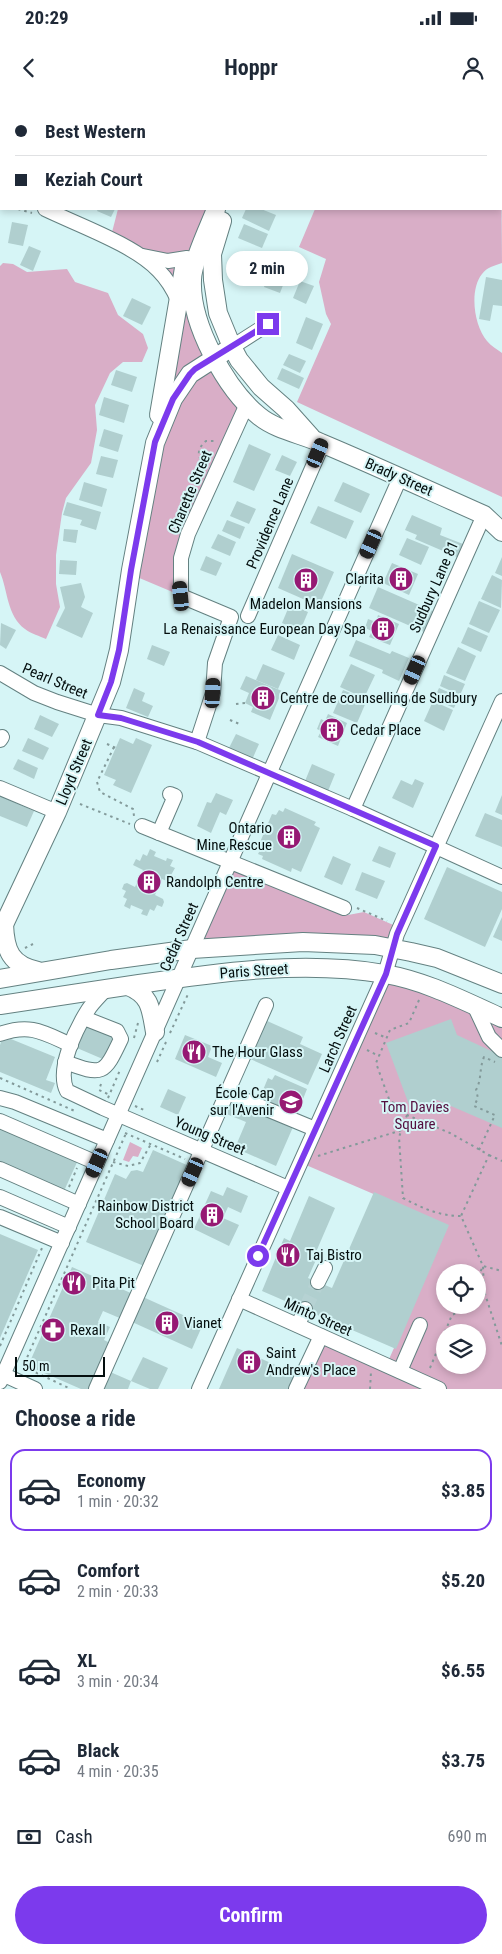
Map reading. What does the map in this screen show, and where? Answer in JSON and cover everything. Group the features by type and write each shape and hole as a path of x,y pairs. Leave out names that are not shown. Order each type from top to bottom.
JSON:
{"main road":[{"path":"155,442 178,300 187,258 207,210"},
{"path":"214,358 193,302 192,279 202,245 216,210"},
{"path":"226,210 212,254 213,280 218,313 232,348"},
{"name":"Lloyd Street","path":"2,929 57,812 111,682 119,650 131,570 155,442 173,399 190,374 232,348"},
{"name":"Brady Street","path":"232,348 239,360 261,387 318,441"},
{"name":"Brady Street","path":"214,358 234,390 260,417 275,426 318,441 484,515 502,532"},
{"name":"Brady Street","path":"484,515 502,515"},
{"path":"2,929 4,941 15,962 24,968 41,972"},
{"name":"Paris Street","path":"0,979 111,960 192,949 303,942 375,945 437,958 502,984"},
{"name":"Paris Street","path":"0,1005 187,977 294,968 318,968 386,974 439,990 502,1018"},
{"path":"128,986 142,992 152,1015 164,1035"}],"street":[{"path":"47,210 141,255 168,261 187,258"},
{"path":"141,255 169,282 178,300"},
{"path":"232,348 268,324"},
{"name":"Charette Street","path":"198,742 213,693 215,663 231,617 181,596 180,558 188,534 247,404"},
{"name":"Providence Lane","path":"248,616 318,441"},
{"name":"Cedar Street","path":"1,1377 10,1361 107,1140 125,1118 164,1035 187,977 192,949 400,478"},
{"name":"Sudbury Lane 81","path":"354,809 484,515"},
{"name":"Pearl Street","path":"0,673 34,693 57,702 98,715 121,718 198,742 354,809 502,877"},
{"name":"Larch Street","path":"199,1389 386,974 397,934 502,701"},
{"path":"0,788 57,812"},
{"path":"159,833 175,796 170,794"},
{"path":"139,826 344,908"},
{"path":"84,1018 117,1031 120,1034 121,1039 117,1062 92,1072 65,1062 84,1018 91,1006 106,989"},
{"path":"96,1389 266,1005"},
{"path":"474,1006 489,1037 502,1050"},
{"path":"0,1034 30,1028 71,1045"},
{"name":"Young Street","path":"65,1062 64,1086 67,1091 288,1188"},
{"path":"228,1093 315,1129"},
{"path":"0,1098 15,1102 107,1140"},
{"path":"0,1121 97,1163"},
{"path":"0,1169 79,1204"},
{"path":"0,1197 69,1227"},
{"path":"0,1216 62,1243"},
{"path":"318,1282 324,1268"},
{"name":"Minto Street","path":"239,1299 439,1389"},
{"path":"298,1325 306,1309"},
{"path":"400,1371 420,1325"},
{"path":"296,1389 321,1336"},
{"path":"1,1377 17,1381 35,1389"}],"path":[{"path":"218,468 202,462 198,456 199,449 206,441 218,441 228,445"},
{"path":"236,704 245,703"},
{"path":"230,720 242,725"},
{"path":"107,744 115,747 98,782 100,792 133,809 139,826"},
{"path":"80,804 139,826"},
{"path":"25,948 32,944"},
{"path":"155,1067 164,1035 187,977"},
{"path":"419,1000 409,1023 390,1030 376,1063 389,1099 407,1115 450,1133 479,1150 502,1160"},
{"path":"134,1038 139,1021"},
{"path":"375,1032 387,1038"},
{"path":"367,1050 379,1056"},
{"path":"479,1150 494,1115 474,1106 478,1098 476,1090 481,1080 480,1068 484,1057 502,1065"},
{"path":"104,1108 117,1062"},
{"path":"99,1090 101,1084"},
{"path":"17,1381 113,1162 125,1118 140,1099"},
{"path":"407,1115 399,1138 403,1198 426,1210 445,1216 461,1216"},
{"path":"318,1156 402,1130"},
{"path":"113,1162 128,1166 140,1163 151,1144"},
{"path":"481,1264 461,1216 489,1155"},
{"path":"64,1198 82,1157"},
{"path":"0,1346 47,1236"},
{"path":"486,1267 502,1271"},
{"path":"486,1297 502,1346"},
{"path":"430,1368 454,1314"},
{"path":"10,1361 72,1389"},
{"path":"370,1389 371,1372"}],"green space":[{"path":"118,210 222,210 201,250 195,303 247,405 189,534 182,596 137,577 181,303 169,284 110,240"},
{"path":"315,210 502,210 502,263 488,268 482,274 475,289 474,298 476,317 483,334 489,343 502,353 502,497 297,402 331,324 326,314 319,282 326,259 299,247"},
{"path":"3,263 13,264 27,272 67,269 75,282 108,293 118,315 143,334 148,348 142,362 123,362 110,373 95,405 97,430 91,463 66,498 62,513 56,555 56,584 60,607 46,639 27,631 19,624 11,610 0,572 0,266"},
{"path":"231,863 348,915 364,912 400,928 394,948 193,948"},
{"name":"Tom Davies Square","path":"384,975 502,1019 502,1389 295,1389 320,1336 386,1366 448,1226 299,1162"},
{"path":"130,1142 142,1148 138,1157 133,1156 129,1162 123,1160"}],"building":[{"path":"98,210 114,210 111,217"},
{"path":"246,210 264,210 276,215 269,231 242,218"},
{"path":"12,222 28,225 23,246 8,243"},
{"path":"244,224 268,234 262,248 238,238"},
{"path":"29,246 41,251 33,271 20,265"},
{"path":"250,266 265,273 260,286 245,279"},
{"path":"269,274 285,280 280,293 264,287"},
{"path":"486,277 502,280 502,306 493,305 490,321 479,319"},
{"path":"300,281 314,286 306,304 293,298"},
{"path":"132,298 151,307 142,325 123,316"},
{"path":"306,317 323,324 312,350 296,343"},
{"path":"289,354 306,361 300,373 283,365"},
{"path":"282,368 304,378 299,389 277,379"},
{"path":"116,370 137,377 132,392 111,385"},
{"path":"104,397 129,405 124,423 99,415"},
{"path":"104,429 123,435 118,452 99,446"},
{"path":"249,444 271,454 254,491 233,482"},
{"path":"282,455 297,462 290,476 275,470"},
{"path":"101,456 118,460 113,478 96,474"},
{"path":"84,482 107,489 102,507 79,500"},
{"path":"343,482 370,494 361,513 334,501"},
{"path":"237,501 256,509 249,524 230,516"},
{"path":"67,502 101,512 96,530 80,525 82,520 63,515"},
{"path":"318,506 354,521 346,539 310,523"},
{"path":"412,515 442,528 440,535 463,544 457,557 415,539 417,535 405,530"},
{"path":"227,520 245,527 240,539 222,531"},
{"path":"64,529 78,530 76,543 63,541"},
{"path":"218,534 236,542 230,556 211,548"},
{"path":"407,538 429,547 421,565 399,555"},
{"name":"Madelon Mansions","path":"292,554 334,572 319,606 278,588"},
{"path":"206,556 222,563 216,576 200,570"},
{"path":"502,557 502,576 495,573"},
{"path":"60,560 77,561 76,575 59,574"},
{"name":"Clarita","path":"392,563 418,574 409,595 383,583"},
{"path":"492,575 502,580 501,608 481,599"},
{"path":"81,583 85,597 81,607 93,613 82,638 56,626 65,608 60,587"},
{"path":"378,587 433,611 424,632 369,608"},
{"path":"479,601 500,610 489,633 469,624"},
{"path":"290,604 308,612 300,631 282,623"},
{"name":"La Renaissance European Day Spa","path":"378,615 399,624 390,645 369,637 372,631 365,628 368,619 376,622"},
{"path":"1,623 16,630 6,649 0,645"},
{"path":"468,627 488,636 481,652 461,643"},
{"path":"278,635 300,645 294,660 271,650"},
{"path":"356,640 390,654 392,651 409,658 399,681 382,673 383,670 349,656"},
{"path":"152,645 170,652 164,666 147,659"},
{"path":"458,647 476,656 465,681 446,673"},
{"path":"263,664 285,673 278,689 256,680"},
{"path":"351,664 375,675 364,698 340,687"},
{"path":"444,675 465,684 460,695 440,686"},
{"name":"Centre de counselling de Sudbury","path":"246,676 282,691 270,720 251,712 253,707 245,703 249,693 240,689"},
{"path":"134,688 145,693 142,701 153,706 148,717 126,708"},
{"path":"439,688 459,697 454,708 434,699"},
{"path":"343,690 367,700 357,723 333,713"},
{"path":"433,701 453,710 444,731 424,721"},
{"name":"Cedar Place","path":"328,714 347,723 338,746 318,737 321,731 317,729 321,719 325,721"},
{"path":"40,715 59,724 52,737 34,729"},
{"path":"236,734 259,744 251,762 227,752"},
{"path":"28,738 49,748 43,760 22,751"},
{"path":"120,738 133,744 136,738 152,745 131,793 113,785 116,780 104,775"},
{"path":"18,759 38,768 34,779 13,769"},
{"path":"312,764 335,774 326,796 303,786"},
{"path":"415,779 424,783 413,808 392,798 401,780 412,785"},
{"path":"216,793 233,800 226,815 220,812 211,833 197,826 207,802 211,803"},
{"path":"502,795 502,815 495,812"},
{"path":"0,796 34,811 27,827 0,816"},
{"name":"Ontario Mine Rescue","path":"285,808 316,822 314,825 320,828 301,872 292,868 291,872 262,859 263,856 258,854 261,848 258,847 272,814 276,815 279,810 283,812"},
{"path":"485,813 502,820 502,847 475,836"},
{"path":"379,846 396,853 390,868 372,861"},
{"name":"Randolph Centre","path":"150,849 156,852 154,856 166,861 167,858 173,860 170,866 175,868 171,875 176,877 171,883 162,879 155,895 163,899 162,907 157,905 154,911 150,909 147,916 141,914 143,910 131,905 130,909 124,906 127,899 123,897 126,891 122,889 124,884 127,883 135,887 143,870 133,865 136,859 140,861 143,854 147,856"},
{"path":"333,856 351,864 342,885 324,877"},
{"path":"447,867 502,892 502,909 485,947 424,919"},
{"path":"362,872 385,881 377,899 355,890"},
{"path":"502,917 502,941 493,937"},
{"path":"451,1019 457,1035 502,1056 502,1128 437,1100 411,1110 386,1043"},
{"path":"265,1020 303,1037 300,1044 322,1054 308,1085 248,1058"},
{"path":"88,1023 116,1035 105,1060 77,1048"},
{"name":"The Hour Glass","path":"185,1035 212,1046 208,1057 222,1063 216,1077 175,1059"},
{"path":"11,1039 55,1057 46,1080 55,1083 51,1093 0,1072 1,1042"},
{"path":"275,1075 307,1089 297,1114 264,1099 267,1092 263,1090 268,1078 272,1080"},
{"path":"168,1089 186,1097 178,1115 160,1107"},
{"path":"229,1100 293,1127 276,1166 235,1148 246,1122 224,1113"},
{"path":"0,1128 78,1160 64,1191 0,1163"},
{"path":"153,1150 189,1166 144,1266 86,1242 115,1174 126,1179 131,1171 143,1172"},
{"name":"Rainbow District School Board","path":"227,1187 248,1196 241,1213 228,1207 223,1218 239,1225 229,1246 194,1229 211,1191 223,1196"},
{"path":"374,1192 449,1225 396,1349 262,1291 284,1238 290,1241 309,1196 335,1208 316,1252 319,1253 308,1278 332,1288"},
{"path":"0,1234 38,1250 0,1338"},
{"path":"72,1267 133,1294 122,1319 103,1311 98,1322 110,1327 104,1340 112,1344 91,1389 81,1389 28,1366"},
{"name":"Vianet","path":"143,1297 203,1324 192,1349 132,1322"},
{"name":"Saint Andrew's Place","path":"237,1348 298,1375 292,1389 219,1389"},
{"path":"143,1357 168,1368 158,1389 150,1389 131,1381"},
{"path":"108,1371 131,1381 128,1389 100,1389"}],"tunnel":[{"path":"305,1309 318,1282"}],"place":[{"name":"Clarita","path":"401,579"},
{"name":"Madelon Mansions","path":"306,580"},
{"name":"La Renaissance European Day Spa","path":"383,629"},
{"name":"Centre de counselling de Sudbury","path":"263,698"},
{"name":"Cedar Place","path":"332,730"},
{"name":"Ontario Mine Rescue","path":"289,837"},
{"name":"Randolph Centre","path":"149,882"},
{"name":"The Hour Glass","path":"194,1052"},
{"name":"École Cap sur l'Avenir","path":"291,1102"},
{"name":"Rainbow District School Board","path":"212,1215"},
{"name":"Taj Bistro","path":"288,1255"},
{"name":"Pita Pit","path":"74,1283"},
{"name":"Vianet","path":"167,1323"},
{"name":"Rexall","path":"53,1330"},
{"name":"Saint Andrew's Place","path":"249,1362"}],"route":[{"path":"258,1256 386,974 397,934 436,846 198,742 121,718 98,715 111,682 119,650 131,570 155,442 173,399 195,369 232,348 268,324"}]}
